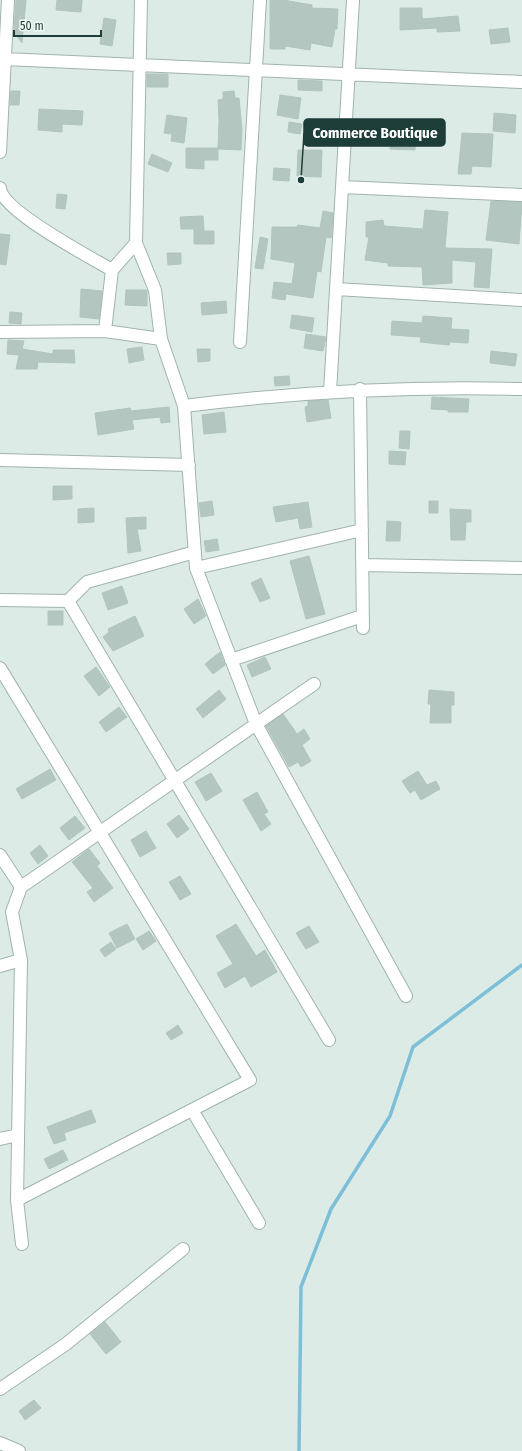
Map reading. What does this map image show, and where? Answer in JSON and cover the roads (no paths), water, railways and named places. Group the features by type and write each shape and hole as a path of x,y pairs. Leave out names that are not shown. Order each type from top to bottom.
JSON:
{"street":[{"path":"0,152 8,0"},
{"path":"141,0 136,243 155,290 161,339 184,406 196,568 256,724 406,996"},
{"path":"240,342 260,0"},
{"path":"330,392 353,0"},
{"path":"5,59 522,82"},
{"path":"342,187 522,195"},
{"path":"0,188 0,194 21,215 112,270"},
{"path":"105,331 112,270 136,243"},
{"path":"336,289 522,300"},
{"path":"0,332 105,331 161,339"},
{"path":"184,406 240,399 360,389 522,389"},
{"path":"231,660 362,622 360,389"},
{"path":"0,460 189,465"},
{"path":"196,568 362,530"},
{"path":"0,600 68,601 87,582 195,552"},
{"path":"362,565 522,568"},
{"path":"68,601 329,1040"},
{"path":"0,668 250,1080 17,1200"},
{"path":"22,1244 17,1200 21,960 12,912 21,887 314,684"},
{"path":"1,860 21,887"},
{"path":"0,966 21,960"},
{"path":"192,1110 259,1223"},
{"path":"0,1138 18,1135"},
{"path":"0,1389 66,1344 183,1249"},
{"path":"0,1443 19,1451"}],"waterway":[{"path":"299,1451 301,1287 331,1209 390,1116 413,1047 522,965"}],"place":[{"name":"Commerce Boutique","path":"301,180"}]}
